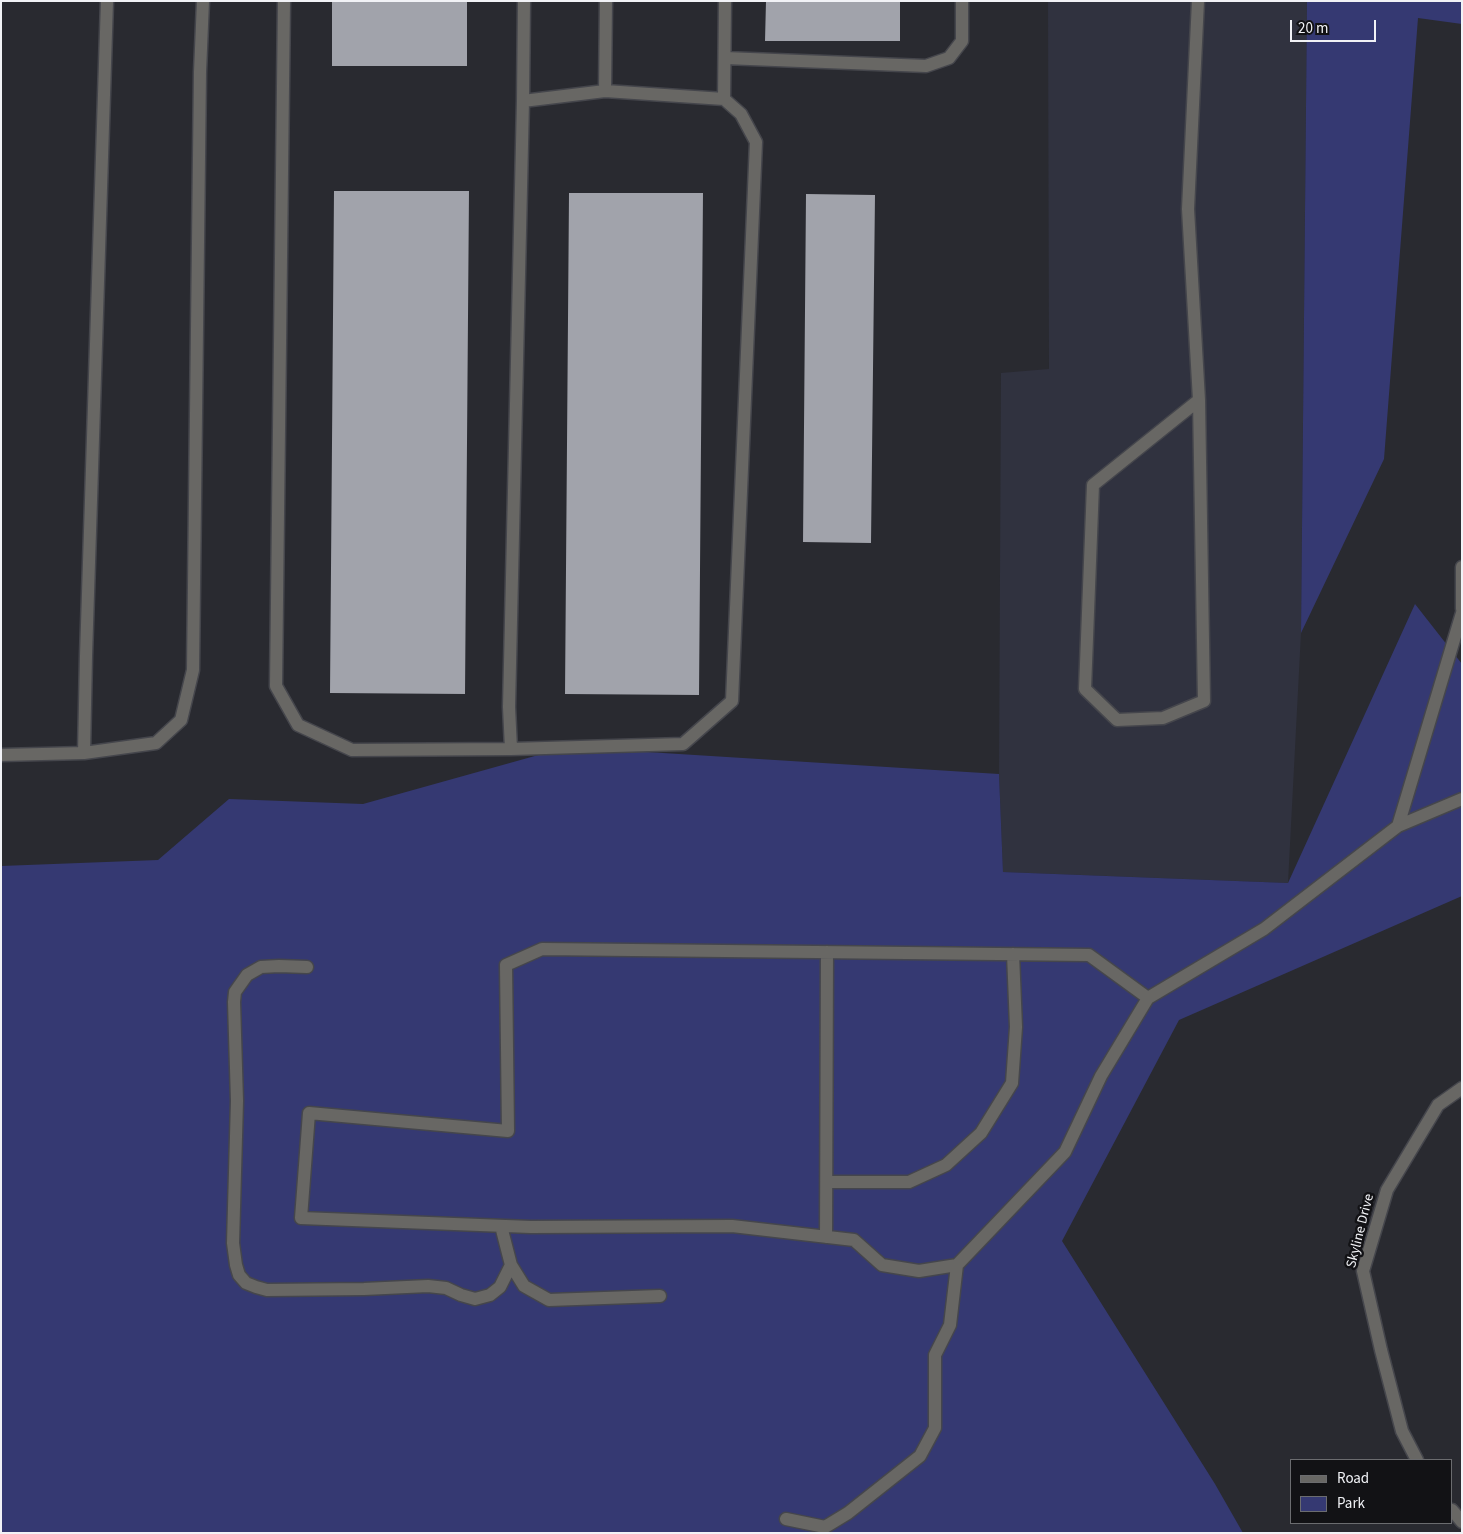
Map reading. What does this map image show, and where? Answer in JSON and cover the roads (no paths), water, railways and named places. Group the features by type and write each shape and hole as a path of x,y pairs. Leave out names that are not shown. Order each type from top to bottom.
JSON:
{"street":[{"path":"84,753 107,1"},
{"path":"1,754 84,753 156,744 181,720 193,670 200,72 203,1"},
{"path":"284,1 276,686 298,725 352,750 511,749 684,744 732,701 756,142 741,114 724,100 605,91 523,101"},
{"path":"511,749 509,707 524,1"},
{"path":"605,91 606,1"},
{"path":"724,100 726,1"},
{"path":"725,58 926,66 949,58 962,41 962,1"},
{"path":"1198,1 1188,209 1199,400 1204,701 1163,718 1117,720 1084,689 1093,485 1199,400"},
{"path":"1462,567 1462,609"},
{"path":"1398,826 1462,613"},
{"path":"786,1519 825,1527 848,1513 920,1456 935,1428 935,1355 950,1325 957,1265 1065,1152 1101,1076 1148,998 1264,928 1398,826 1462,799"},
{"path":"957,1265 919,1271 882,1265 854,1240 732,1226 501,1226 301,1218 309,1113 508,1131 506,965 542,949 1088,955 1148,998"},
{"path":"826,1237 827,952"},
{"path":"827,1182 909,1182 946,1165 981,1133 1012,1083 1016,1027 1013,954"},
{"path":"307,967 261,967 247,974 235,992 237,1102 234,1142 233,1243 239,1275 246,1283 267,1290 428,1286 446,1288 476,1299 490,1295 500,1287 511,1265"},
{"name":"Skyline Drive","path":"1416,1459 1402,1430 1363,1271 1387,1190 1438,1105 1462,1088"},
{"path":"501,1226 511,1265 524,1286 549,1300 660,1296"},
{"path":"1453,1511 1462,1522"}]}
